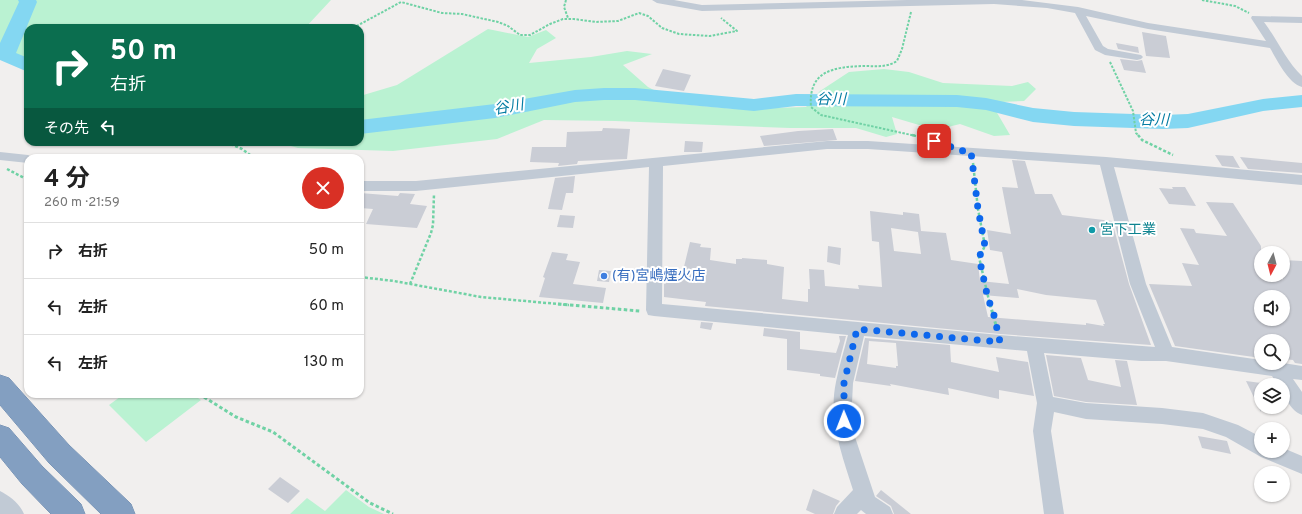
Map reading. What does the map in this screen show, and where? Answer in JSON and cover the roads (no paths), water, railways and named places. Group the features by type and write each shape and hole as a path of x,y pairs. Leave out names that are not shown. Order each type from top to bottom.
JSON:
{"highway":[{"path":"1,388 59,454 121,514"},
{"path":"0,437 32,475 71,514"}],"street":[{"path":"657,0 693,8 1016,2 1078,10 1148,26 1274,45"},
{"path":"1078,10 1099,48 1105,52 1137,57"},
{"path":"1302,20 1256,18 1270,37 1286,68 1302,83"},
{"path":"364,186 393,187 435,184 828,145 868,145 1106,161 1302,180"},
{"path":"3,162 24,159"},
{"path":"1106,161 1138,284 1166,354"},
{"path":"656,162 654,310 1034,345 1140,354 1166,354 1254,365"},
{"path":"857,329 844,383 844,421 848,444 867,503 882,514"},
{"path":"1034,345 1046,403 1042,431 1054,514"},
{"path":"1278,370 1302,407"},
{"path":"1283,370 1302,373"},
{"path":"1046,403 1086,411 1162,416 1203,421 1232,431 1254,443"},
{"path":"1285,458 1302,465"},
{"path":"844,514 863,493"},
{"path":"0,501 14,514"}],"waterway":[{"name":"谷川","path":"24,64 5,55 28,2 27,0"},
{"name":"谷川","path":"364,127 495,111 575,96 604,94 635,94 754,105 796,100 957,101 986,104 1033,115 1074,119 1163,122 1188,121 1263,105 1302,101"}],"place":[{"name":"宮下工業","path":"1092,230"},
{"name":"(有)宮嶋煙火店","path":"604,276"}]}
